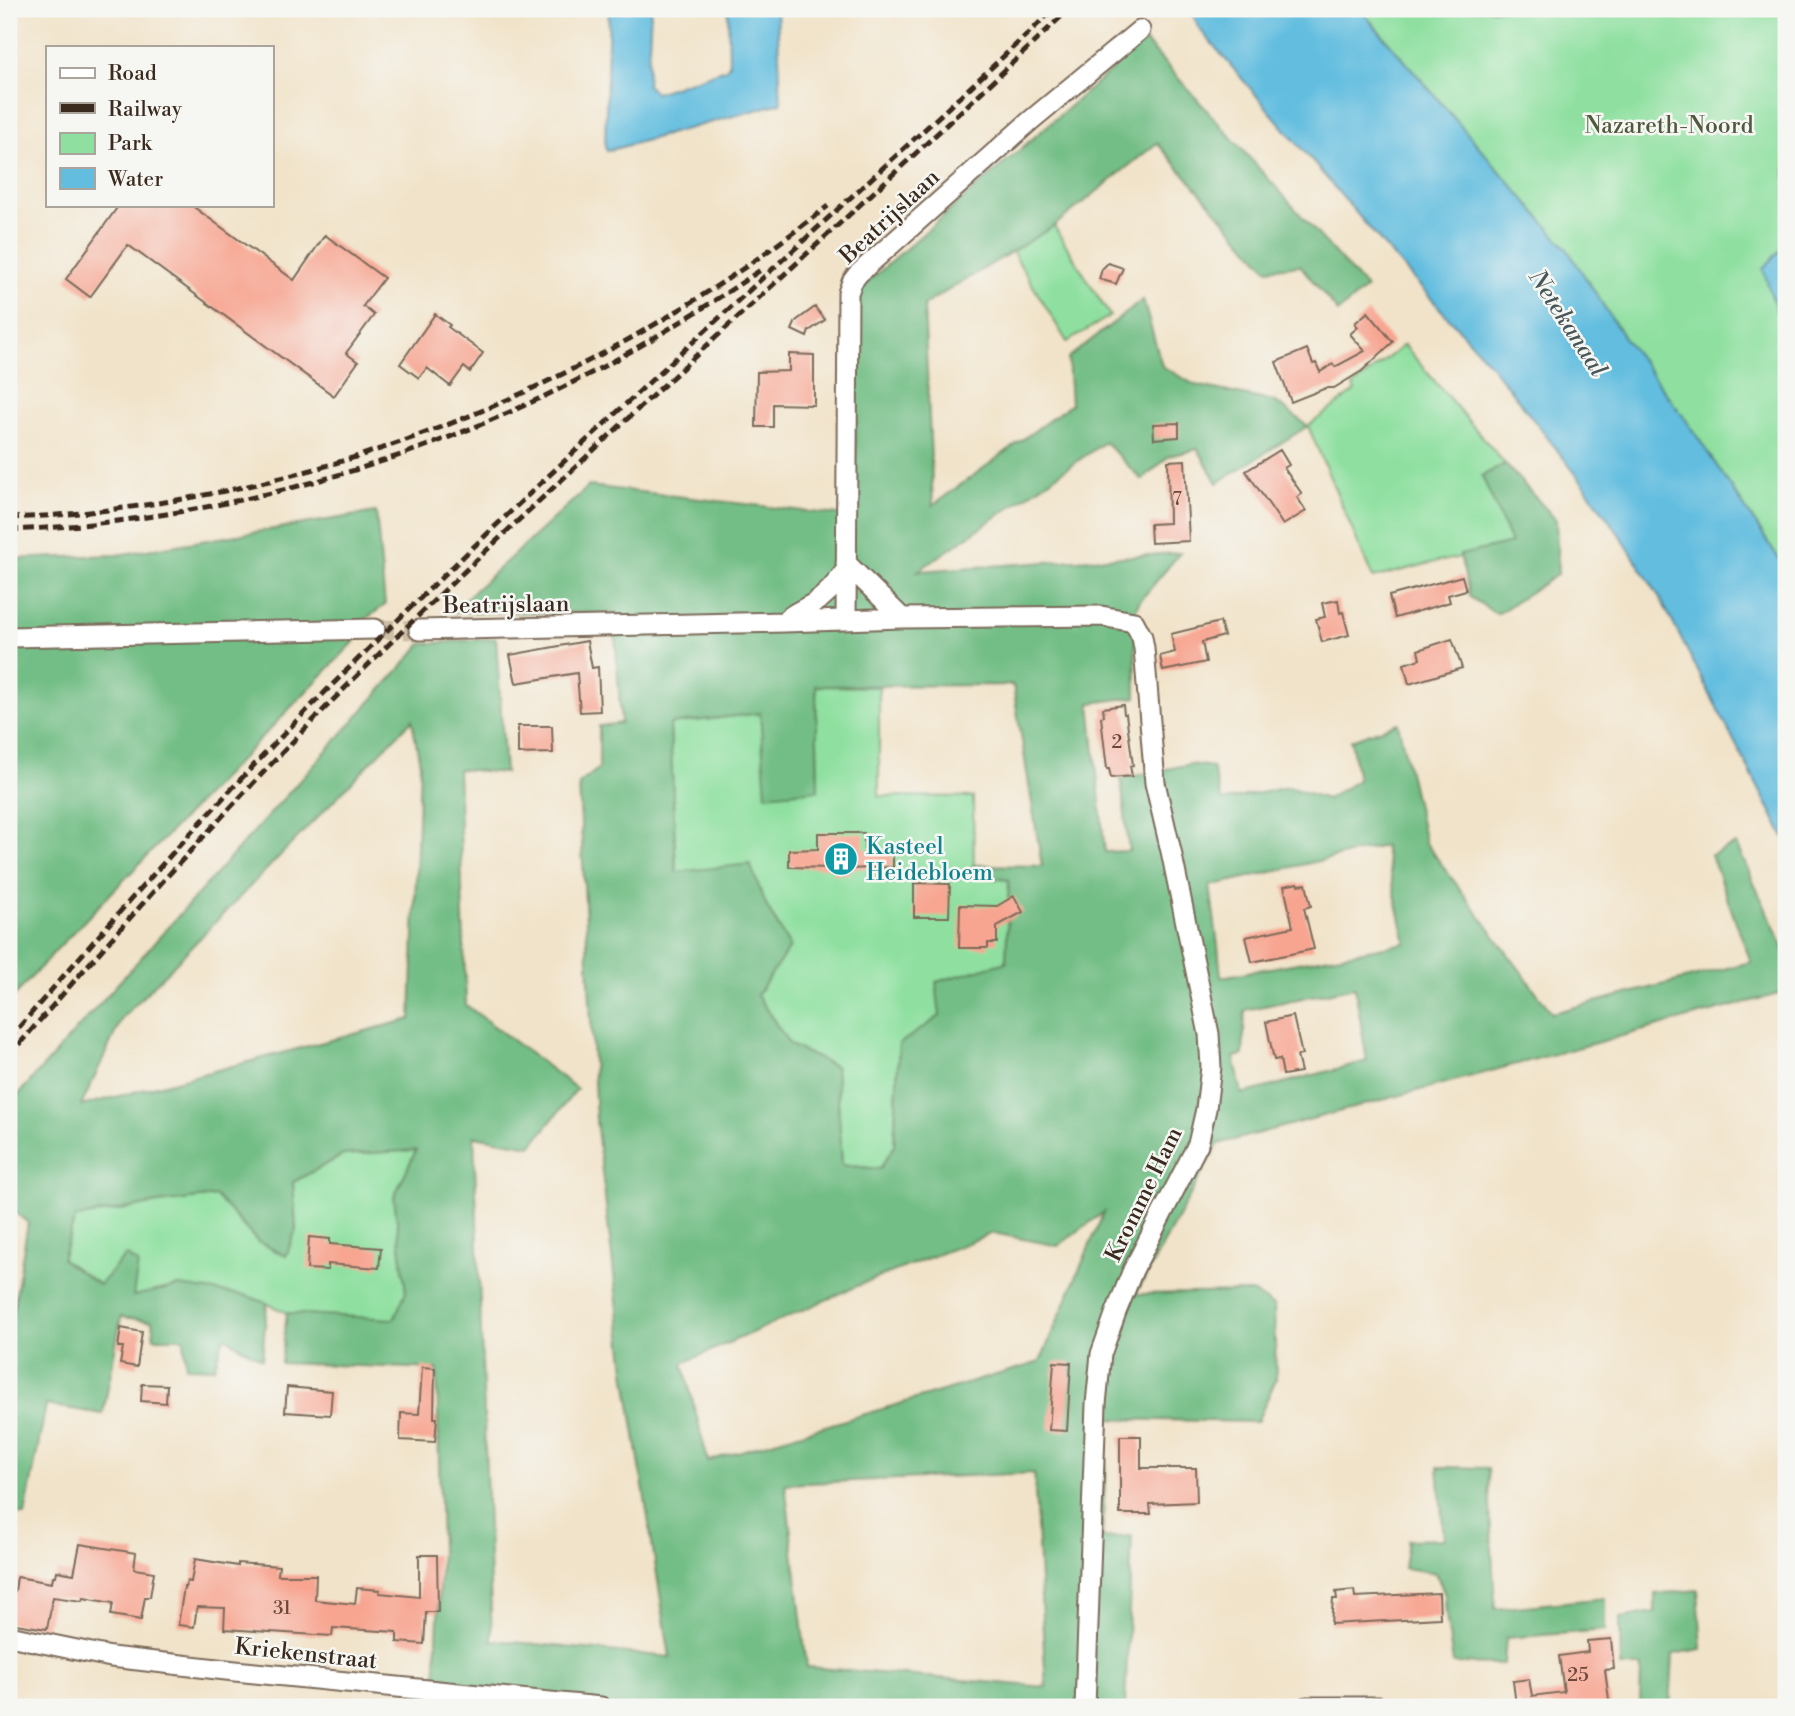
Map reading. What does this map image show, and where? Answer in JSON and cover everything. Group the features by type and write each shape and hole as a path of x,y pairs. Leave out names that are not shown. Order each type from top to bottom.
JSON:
{"street":[{"name":"Beatrijslaan","path":"845,620 848,293 852,282 1031,121 1140,30"},
{"path":"784,622 823,597 834,587 846,566 902,618"},
{"name":"Beatrijslaan","path":"419,630 902,618 1101,616 1134,622"},
{"name":"Kromme Ham","path":"1085,1707 1096,1404 1101,1354 1132,1270 1198,1144 1211,1067 1209,1034 1155,783 1144,648 1134,622"},
{"path":"9,637 375,629"},
{"name":"Kriekenstraat","path":"9,1636 111,1657 601,1707"},
{"path":"1307,1707 1378,1707"}],"green space":[{"name":"Nazareth-Noord","path":"1360,9 1786,9 1786,569 1686,420 1623,336 1567,249"},
{"path":"1145,41 1366,288 1338,312 1300,265 1267,269 1157,143 1054,226 924,305 933,505 1071,404 1068,358 1143,300 1162,366 1195,385 1276,402 1308,426 1217,483 1198,449 1169,456 1142,480 1105,442 918,571 1180,553 1139,602 1135,611 1136,697 1090,703 1105,852 1129,851 1121,779 1190,764 1212,767 1222,801 1288,787 1327,799 1358,780 1351,740 1398,723 1425,842 1552,1013 1751,962 1711,855 1736,844 1786,953 1786,992 1218,1144 1136,1294 1252,1292 1274,1306 1276,1379 1257,1422 1108,1419 1102,1538 1132,1536 1125,1707 451,1706 435,1686 441,1551 437,1369 281,1363 287,1313 394,1319 406,1292 394,1197 416,1150 343,1155 293,1182 296,1230 286,1256 258,1242 216,1196 75,1218 62,1259 99,1285 126,1255 138,1264 133,1296 179,1286 244,1295 267,1303 262,1359 224,1337 214,1368 186,1367 184,1338 154,1338 152,1321 121,1317 103,1414 46,1405 25,1515 9,1513 9,1337 28,1223 9,1207 9,1105 422,644 496,638 505,773 458,769 466,1005 577,1089 531,1146 474,1136 492,1640 670,1657 626,1378 596,1120 579,784 599,768 599,726 621,723 614,613 451,612 589,486 855,517 856,292","holes":["1013,685 1042,866 973,865 974,876 1009,880 1006,962 936,982 940,1016 899,1044 894,1146 880,1169 842,1165 836,1067 790,1045 757,995 790,947 767,907 750,864 676,872 670,724 760,713 766,795 818,790 816,686","412,720 420,764 411,1019 81,1106 122,1018","1384,846 1406,943 1221,977 1210,886","1355,987 1367,1061 1242,1094 1234,1057 1243,1055 1245,1010","1104,1212 1040,1362 708,1461 683,1363 864,1283 993,1233 1058,1246","1034,1473 1046,1687 807,1667 785,1484"]},
{"path":"1054,226 1110,316 1067,342 1012,251"},
{"path":"1404,345 1505,464 1484,475 1524,542 1373,578 1308,426 1355,391 1353,386"},
{"path":"1505,464 1556,520 1558,574 1497,614 1470,597 1460,555 1511,543 1482,476"},
{"path":"376,512 385,605 341,637 356,640 9,1002 9,559 117,555"},
{"path":"816,686 879,687 879,796 973,797 974,876 1009,880 1006,962 940,1016 899,1044 894,1146 880,1169 842,1165 836,1067 790,1045 756,995 790,947 767,907 676,873 670,724 761,713 818,790"},
{"path":"417,1150 394,1197 406,1292 394,1320 287,1313 266,1303 179,1286 132,1297 125,1256 100,1285 62,1259 75,1218 216,1196 258,1242 296,1230 293,1182 343,1155"},
{"path":"1438,1467 1488,1468 1495,1609 1605,1598 1605,1630 1506,1638 1504,1664 1453,1663 1445,1595 1436,1573 1404,1568 1408,1540 1444,1539"},
{"path":"1698,1590 1702,1649 1673,1654 1670,1707 1640,1707 1641,1667 1621,1667 1620,1618 1655,1612 1655,1594"}],"water":[{"path":"609,9 651,9 647,85 656,93 726,69 729,65 728,9 777,9 781,103 607,151"},
{"name":"Netekanaal","path":"1191,9 1360,9 1567,249 1623,336 1686,420 1786,569 1786,841 1660,598 1579,478 1489,363 1392,255 1198,27"},
{"path":"1784,246 1786,248 1786,341 1763,269"}],"building":[{"path":"118,206 192,206 294,280 325,235 384,278 363,306 374,315 346,353 358,362 334,396 128,245 90,297 66,279"},
{"path":"1108,263 1123,268 1116,284 1099,279 1102,269"},
{"path":"815,307 825,320 809,331 807,337 792,330 796,321"},
{"path":"1368,312 1393,342 1362,371 1334,388 1326,388 1291,402 1276,362 1307,349 1313,364 1316,363 1320,372 1365,351 1350,334 1358,327 1355,323"},
{"path":"435,314 483,353 470,372 464,367 450,386 427,368 419,378 400,364"},
{"path":"789,354 814,355 814,405 773,404 773,427 756,427 757,372 789,371"},
{"path":"1179,423 1179,437 1154,439 1153,424"},
{"path":"1280,450 1289,465 1284,468 1302,494 1297,497 1306,511 1283,525 1246,471"},
{"path":"1185,460 1189,541 1151,543 1150,524 1169,523 1168,461"},
{"path":"1462,576 1466,590 1448,595 1450,602 1395,618 1389,596"},
{"path":"1338,600 1349,635 1322,642 1316,619 1325,617 1322,603"},
{"path":"1220,622 1224,636 1202,642 1206,662 1163,671 1160,656 1175,652 1171,634"},
{"path":"1452,639 1462,668 1409,684 1404,664 1420,659 1418,650"},
{"path":"587,641 592,668 598,667 600,711 580,712 577,673 516,683 510,655"},
{"path":"1123,705 1133,765 1130,766 1132,776 1111,778 1107,769 1101,717 1104,716 1103,708"},
{"path":"518,726 552,726 553,753 518,754"},
{"name":"Kasteel Heidebloem","path":"818,833 864,833 864,849 893,851 893,867 849,869 849,874 833,874 833,868 789,867 789,850 818,849"},
{"path":"914,883 950,884 949,917 914,917"},
{"path":"1306,884 1311,906 1304,908 1314,949 1252,962 1246,937 1293,927 1284,886"},
{"path":"1014,896 1023,912 997,926 997,943 988,943 988,948 959,948 960,905 997,906"},
{"path":"1293,1016 1302,1055 1297,1056 1301,1072 1283,1075 1280,1059 1274,1060 1266,1022"},
{"path":"309,1237 330,1239 330,1244 381,1248 379,1268 328,1264 328,1270 307,1269"},
{"path":"121,1328 142,1332 137,1367 120,1364 123,1347 118,1347"},
{"path":"1054,1362 1071,1363 1067,1431 1049,1430"},
{"path":"422,1367 435,1368 435,1442 400,1440 401,1413 419,1414"},
{"path":"142,1384 167,1385 166,1403 141,1401"},
{"path":"287,1387 332,1391 330,1415 285,1412"},
{"path":"1120,1436 1141,1436 1141,1468 1196,1468 1197,1502 1150,1504 1151,1514 1120,1514"},
{"path":"80,1544 136,1553 134,1569 154,1572 150,1597 145,1597 141,1620 111,1615 113,1603 53,1597 47,1629 9,1623 9,1590 15,1591 17,1577 52,1583 57,1571 74,1574"},
{"path":"419,1555 437,1555 438,1612 426,1612 424,1644 397,1642 397,1632 333,1628 332,1636 224,1629 225,1608 197,1607 194,1627 178,1625 184,1587 187,1581 191,1582 195,1559 238,1566 238,1563 279,1566 278,1575 316,1575 315,1600 355,1604 357,1588 419,1597"},
{"path":"1354,1590 1355,1597 1439,1593 1440,1618 1331,1624 1336,1592"},
{"path":"1611,1639 1614,1669 1605,1670 1610,1707 1516,1705 1513,1681 1529,1679 1532,1696 1564,1692 1559,1656 1588,1652 1587,1641"}],"tunnel":[{"path":"375,629 419,630"}],"railway":[{"path":"9,1039 248,771 420,598 1054,9"},
{"path":"9,1056 211,828 372,661 551,490 1069,9"},
{"path":"9,518 120,508 230,490 338,462 443,426 545,383 643,331 738,272 828,206"},
{"path":"9,530 165,514 242,500 393,458 538,399 608,364 762,269"}],"place":[{"name":"Kasteel Heidebloem","path":"841,859"}]}
